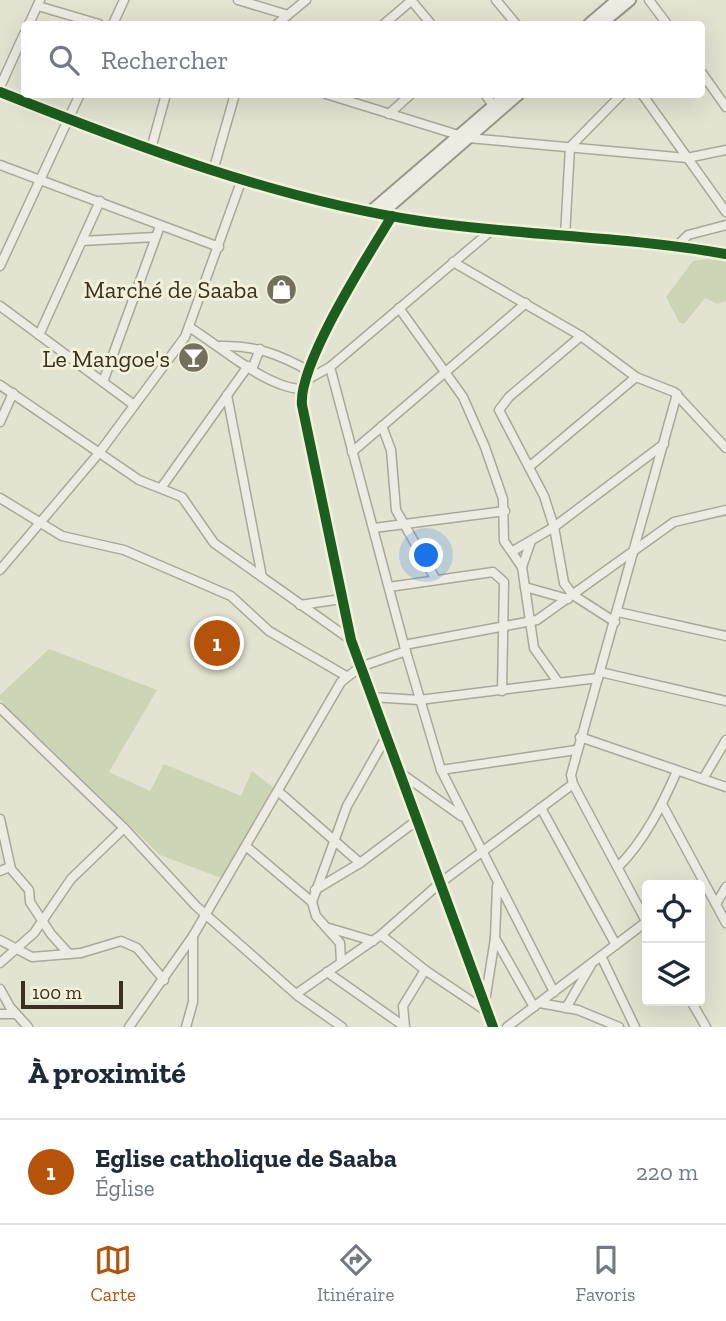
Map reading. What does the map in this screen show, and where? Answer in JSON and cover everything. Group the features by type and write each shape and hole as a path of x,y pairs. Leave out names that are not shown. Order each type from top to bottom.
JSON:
{"street":[{"path":"114,21 124,0"},
{"path":"238,0 288,15"},
{"path":"281,21 306,0"},
{"path":"387,21 411,0 428,21"},
{"path":"509,0 499,3 514,21"},
{"path":"592,21 617,0"},
{"path":"605,21 630,0"},
{"path":"649,0 665,21"},
{"path":"30,21 39,3 90,21"},
{"path":"21,41 0,90 213,171 382,213 492,230 678,245 726,254"},
{"path":"705,77 726,107"},
{"path":"0,266 78,98"},
{"path":"151,149 165,98"},
{"path":"213,171 233,98"},
{"path":"339,98 463,137 687,158 726,150"},
{"path":"389,114 407,98"},
{"path":"488,98 496,109"},
{"path":"496,109 504,98"},
{"path":"493,1027 385,739 351,639 302,405 303,386 309,371 382,213 463,137 513,98"},
{"path":"565,236 570,147 618,98"},
{"path":"645,98 726,212"},
{"path":"0,165 219,247"},
{"path":"0,570 99,453 180,346 219,247 242,179"},
{"path":"40,335 100,201"},
{"path":"678,245 688,235 726,225"},
{"path":"103,382 160,226"},
{"path":"189,327 250,368 286,386 303,386 330,367 492,230"},
{"path":"82,241 155,237"},
{"path":"453,262 581,336 636,377 677,394 726,448"},
{"path":"352,452 526,303"},
{"path":"0,306 134,405"},
{"path":"399,308 463,397 485,447 505,511 503,538 522,567 538,656 558,682"},
{"path":"571,597 562,579 554,527 544,496 499,410 509,397 581,336"},
{"path":"220,346 260,349 281,355 309,371"},
{"path":"161,488 226,395 250,368 260,349"},
{"path":"330,367 419,700 441,770 554,992"},
{"path":"529,467 636,377"},
{"path":"0,385 145,483 182,497 207,537 351,639"},
{"path":"0,422 13,393"},
{"path":"642,913 573,784 571,775 677,394"},
{"path":"226,395 262,577"},
{"path":"382,426 391,450 396,506 403,524 414,538 436,580"},
{"path":"513,551 554,527 664,444"},
{"path":"0,498 62,536 124,550 231,596 269,631 346,676"},
{"path":"129,1027 164,980 206,915 346,676 360,667 405,648 530,623 571,597 674,522 726,510"},
{"path":"374,528 505,511"},
{"path":"522,567 531,541"},
{"path":"389,587 493,572 500,576 503,582 504,628 502,691"},
{"path":"524,587 571,597 615,622"},
{"path":"300,605 342,599"},
{"path":"618,612 726,635"},
{"path":"371,697 419,700 502,691 599,675 726,701"},
{"path":"0,708 124,828 206,915 328,1022 342,1027"},
{"path":"580,737 726,787"},
{"path":"341,962 342,947 316,916 312,902 347,806 385,739"},
{"path":"703,779 726,740"},
{"path":"441,770 576,750"},
{"path":"398,771 463,817"},
{"path":"618,867 634,850 662,804 677,771"},
{"path":"296,994 381,935 440,883 573,784"},
{"path":"279,792 360,863"},
{"path":"662,804 726,923"},
{"path":"541,808 615,945"},
{"path":"0,819 10,867 29,890 30,902 69,954"},
{"path":"315,890 360,863 416,821"},
{"path":"0,963 34,933 71,878 124,828"},
{"path":"247,847 312,902"},
{"path":"0,872 10,867"},
{"path":"485,1008 495,938 497,883"},
{"path":"716,904 726,887"},
{"path":"507,1027 642,926"},
{"path":"326,927 373,941"},
{"path":"381,935 425,971 485,1008"},
{"path":"188,1025 193,1002 193,936"},
{"path":"495,938 537,1005"},
{"path":"0,940 33,957 69,954 121,941 137,948 164,980"},
{"path":"601,956 632,1026"},
{"path":"566,1008 592,963"},
{"path":"405,1027 404,1006 425,971"},
{"path":"327,972 405,1027"},
{"path":"0,989 15,1014 28,1027"},
{"path":"537,1005 566,1008 619,1027"},
{"path":"694,1006 706,1027"},
{"path":"0,1014 15,1014"}],"green space":[{"path":"693,261 726,261 726,301 718,304 705,298 684,324 679,322 666,297"},
{"path":"49,649 157,690 109,772 150,791 164,764 241,796 252,771 274,788 221,878 160,855 0,700 0,695"}],"cycle path":[{"path":"0,92 154,151 259,185 366,211 458,226 650,243 726,254"},
{"path":"392,216 323,337 311,364 302,405 351,640 493,1027"}],"place":[{"name":"Marché de Saaba","path":"281,289"},
{"name":"Le Mangoe's","path":"193,358"},
{"name":"Eglise catholique de Saaba","path":"217,643"}]}
